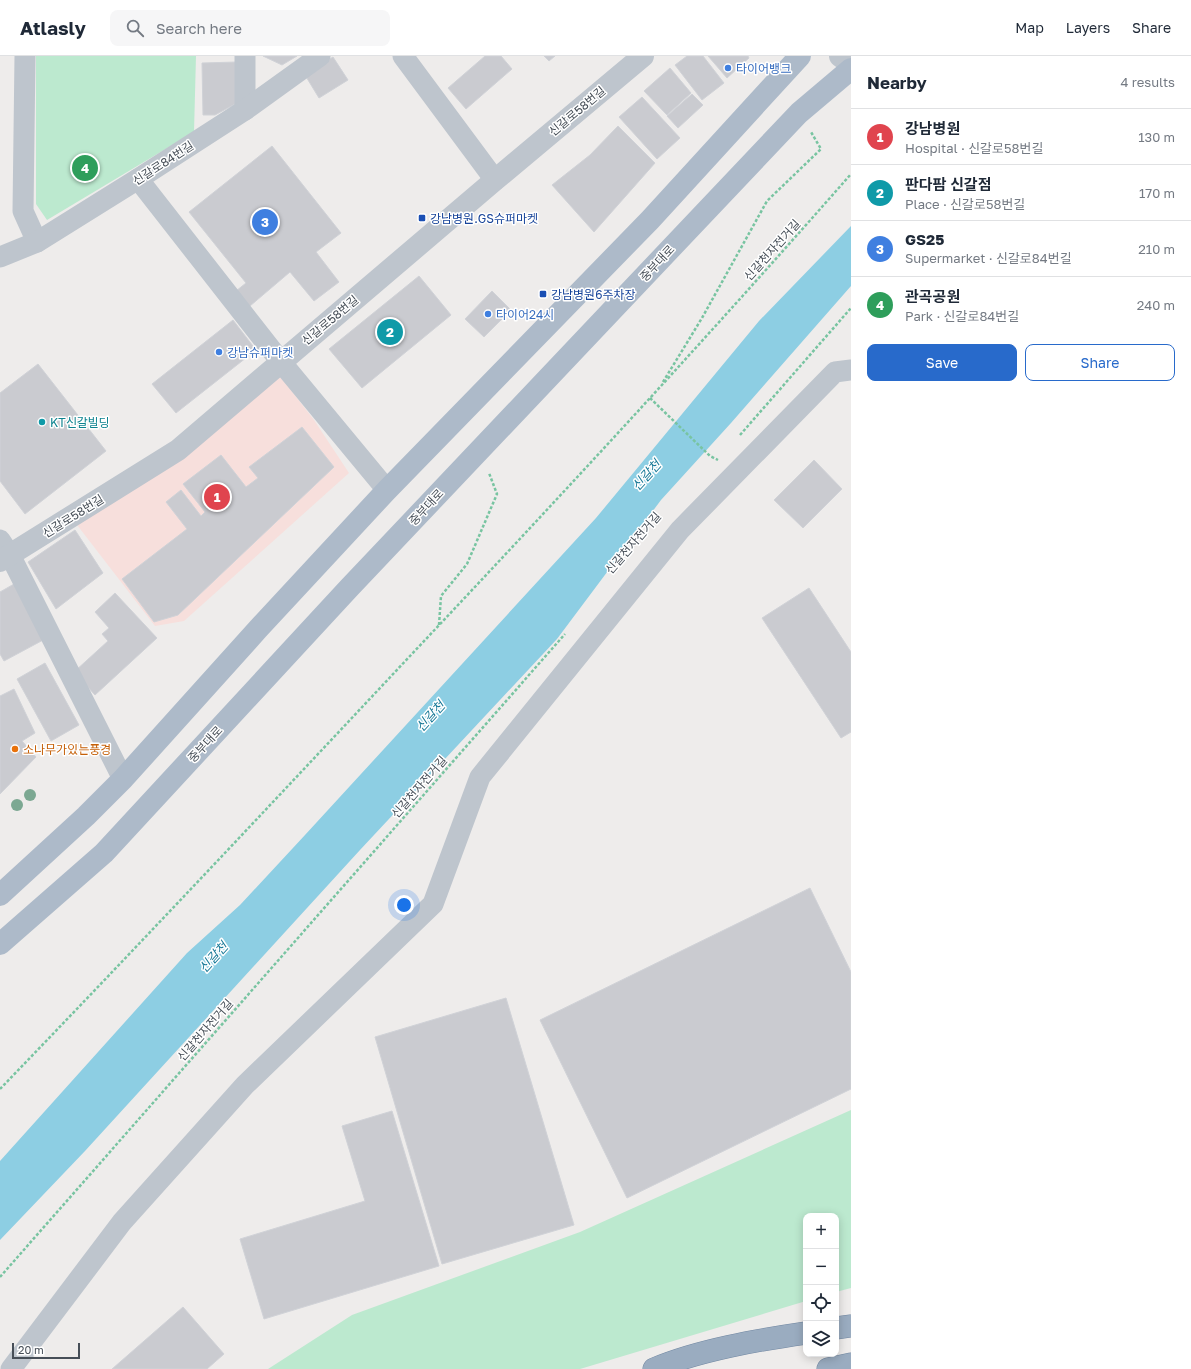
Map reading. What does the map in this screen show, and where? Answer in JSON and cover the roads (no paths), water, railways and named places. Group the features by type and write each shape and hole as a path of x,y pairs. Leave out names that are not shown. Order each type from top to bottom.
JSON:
{"highway":[{"path":"839,1328 851,1326"},
{"path":"654,1369 665,1364 711,1351 768,1338 803,1333"},
{"path":"828,1369 851,1364"}],"main road":[{"path":"0,894 86,816 123,779 258,629 387,490 650,220 800,56"},
{"name":"중부대로","path":"0,944 104,853 349,588 799,113 851,69"}],"street":[{"path":"25,56 23,211 38,242"},
{"path":"245,110 246,56"},
{"name":"신갈로84번길","path":"0,257 38,242 245,110 320,56"},
{"path":"403,56 495,180"},
{"name":"신갈로58번길","path":"3,552 178,450 643,56"},
{"path":"840,56 851,64"},
{"path":"138,179 281,362 387,490"},
{"path":"11,1369 122,1222 245,1085 433,904 480,777 680,530 835,372 851,370"},
{"path":"3,552 123,779"}],"water":[{"name":"신갈천","path":"851,226 851,286 731,423 661,500 557,639 360,850 85,1151 0,1240 0,1161 187,953 240,905 596,518 759,321"}],"place":[{"name":"타이어뱅크","path":"728,68"},
{"name":"관곡공원","path":"85,168"},
{"name":"강남병원.GS슈퍼마켓","path":"422,218"},
{"name":"GS25","path":"265,222"},
{"name":"강남병원6주차장","path":"543,294"},
{"name":"타이어24시","path":"488,314"},
{"name":"판다팜 신갈점","path":"390,332"},
{"name":"강남슈퍼마켓","path":"219,352"},
{"name":"KT신갈빌딩","path":"42,422"},
{"name":"강남병원","path":"217,497"},
{"name":"소나무가있는풍경","path":"15,749"}]}
